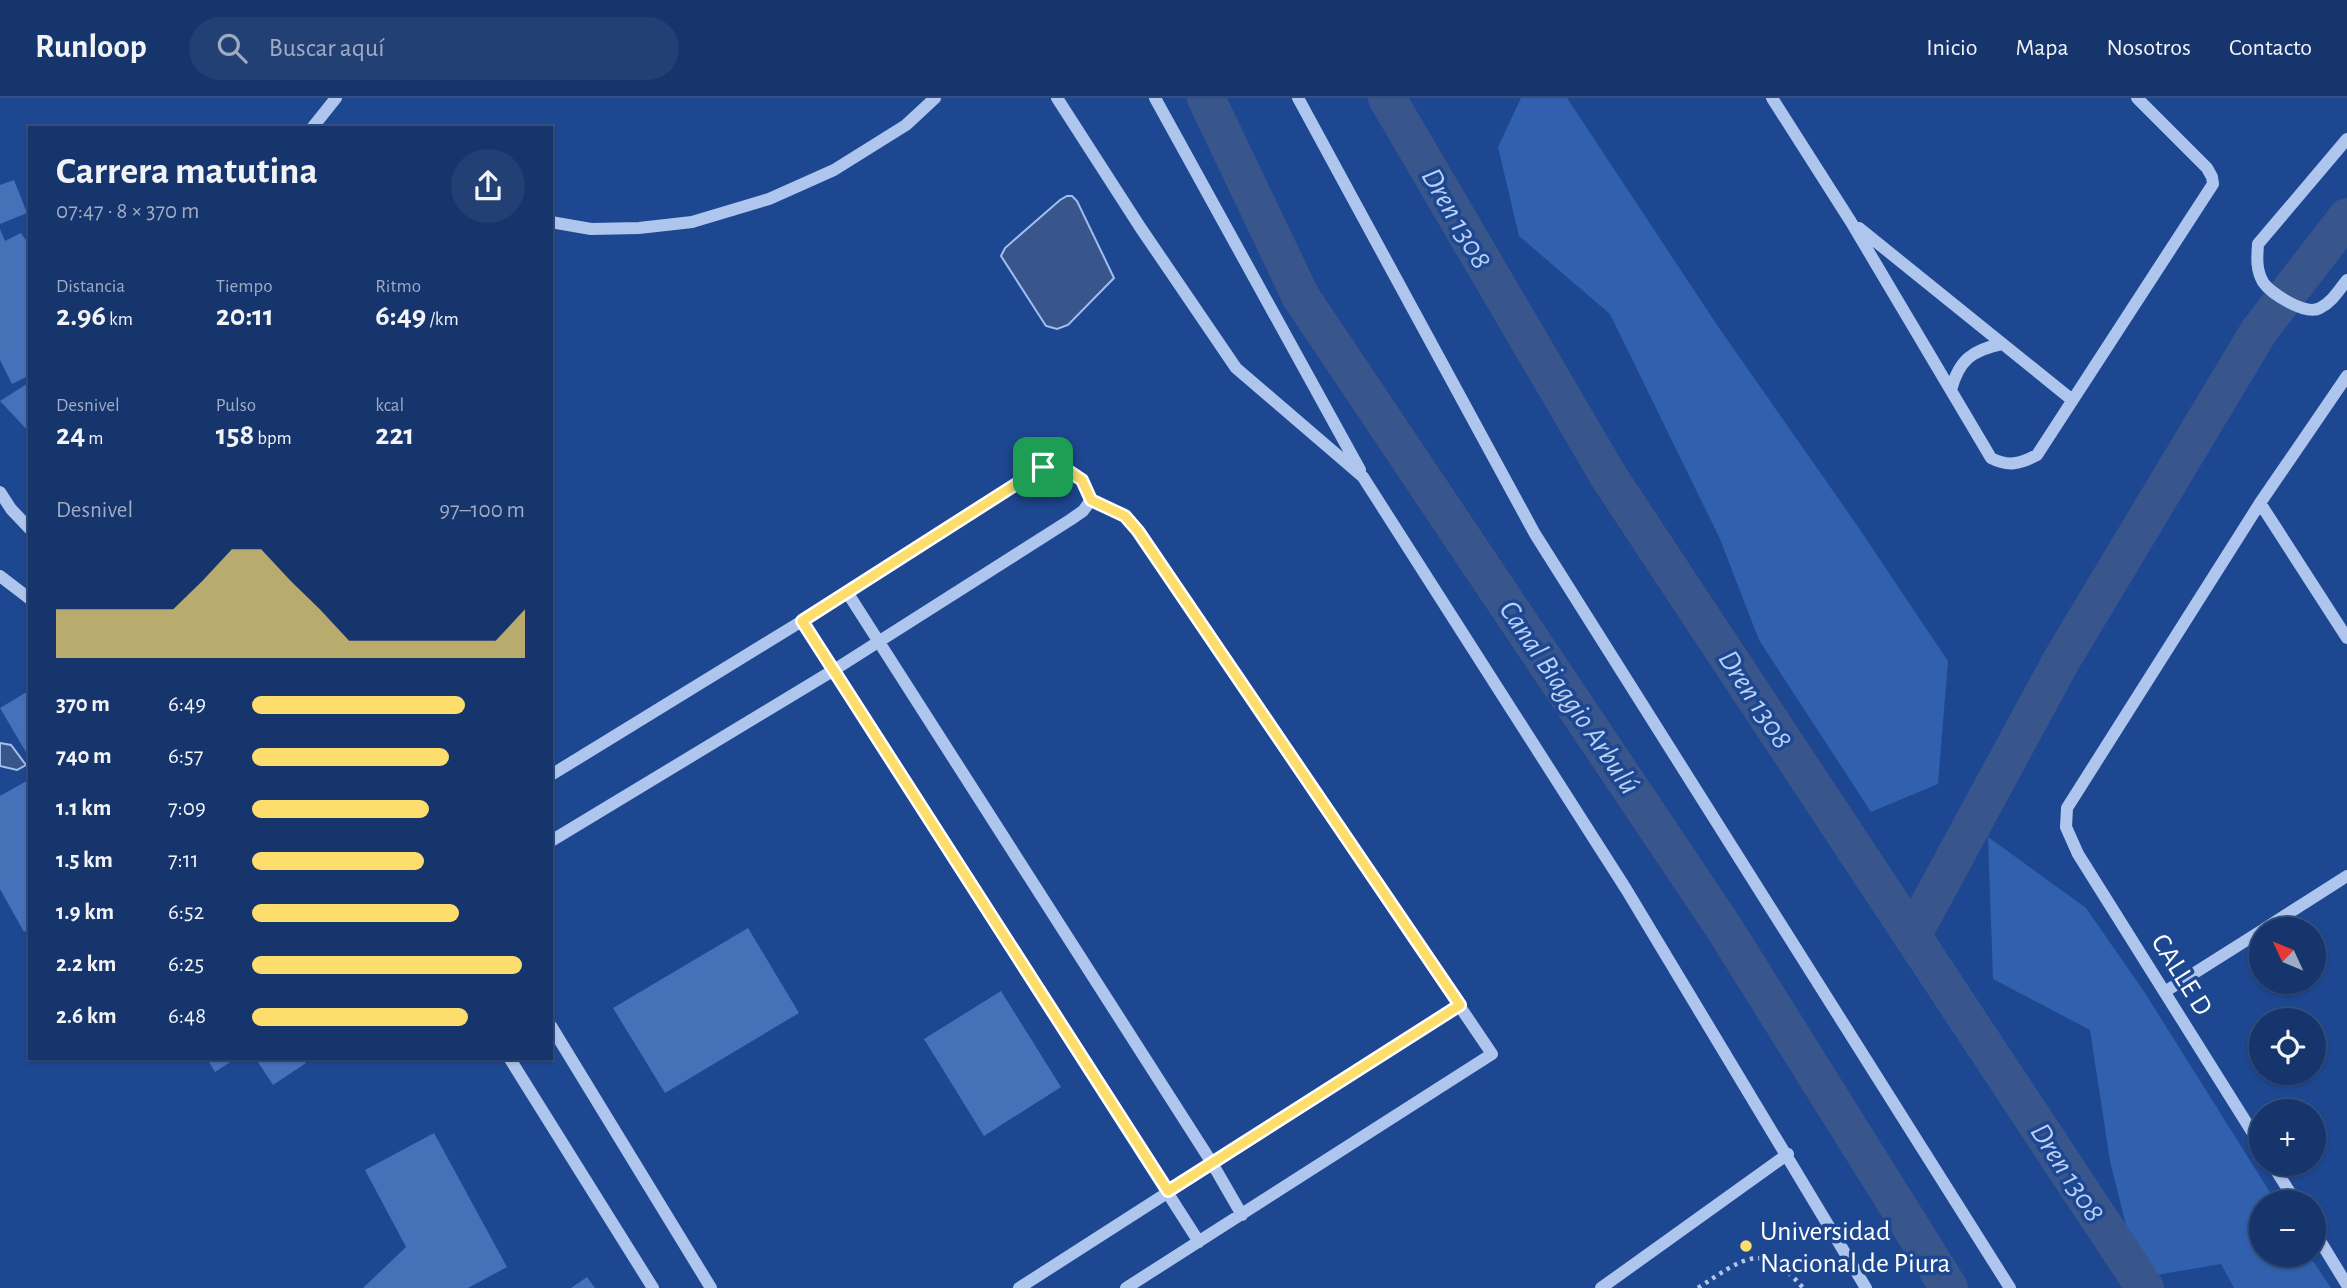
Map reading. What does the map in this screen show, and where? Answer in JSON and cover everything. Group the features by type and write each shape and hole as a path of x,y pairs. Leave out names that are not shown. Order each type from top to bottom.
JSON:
{"street":[{"path":"314,126 336,98"},
{"path":"553,222 591,229 639,229 692,222 769,199 834,170 906,125 935,98"},
{"path":"1057,98 1140,227 1236,368 1363,477"},
{"path":"1155,98 1363,477 1626,889 1866,1288"},
{"path":"1298,98 1535,534 2010,1288"},
{"path":"1772,98 1851,222 1991,457 2005,464 2023,463 2037,455 2210,190 2212,177 2207,168 2137,98"},
{"path":"2347,139 2258,244 2256,264 2264,284 2300,309 2318,310 2332,299 2347,280"},
{"path":"1851,222 2071,400"},
{"path":"1951,390 1955,376 1967,358 1987,347 2002,344"},
{"path":"2347,376 2260,503 2347,638"},
{"path":"553,774 802,621 1043,467 1058,464 1082,480 1091,500 1125,516 1138,531 1492,1054 1126,1288"},
{"path":"0,492 10,509 28,527"},
{"path":"553,840 880,641 1070,520 1083,511 1091,500"},
{"name":"CALLE D","path":"2249,1126 2078,854 2066,827 2067,808 2260,503"},
{"path":"0,576 28,597"},
{"path":"847,592 1242,1214"},
{"path":"802,621 1199,1242"},
{"path":"2282,917 2347,876"},
{"path":"2166,991 2249,938"},
{"path":"1018,1288 1460,1005"},
{"path":"553,1029 711,1288"},
{"path":"511,1060 653,1288"},
{"path":"1601,1288 1787,1154"},
{"path":"2326,1251 2347,1285"}],"path":[{"path":"1698,1288 1752,1257 1771,1259 1789,1271 1803,1288"}],"shaded area":[{"path":"1521,98 1567,98 1717,325 1948,661 1938,784 1871,812 1759,640 1720,539 1610,314 1519,236 1498,147"},
{"path":"1067,196 1072,196 1077,201 1114,278 1068,325 1057,329 1046,326 1001,256 1005,248"},
{"path":"0,743 11,745 26,765 17,770 0,766"},
{"path":"1988,837 2086,908 2145,993 2249,1159 2249,1176 2260,1176 2268,1190 2249,1190 2249,1267 2317,1267 2331,1288 2234,1288 2221,1264 2139,1278 2110,1161 2090,1030 1993,979"}],"building":[{"path":"14,180 27,213 0,224 0,185"},
{"path":"0,229 5,241 21,233 28,243 28,376 12,384 0,360"},
{"path":"28,383 28,431 0,401"},
{"path":"28,691 28,756 0,708"},
{"path":"28,780 28,929 24,932 0,889 0,796"},
{"path":"748,928 799,1013 665,1093 613,1008"},
{"path":"1001,991 1061,1087 984,1136 924,1039"},
{"path":"208,1060 233,1060 215,1072"},
{"path":"257,1060 304,1060 306,1063 273,1085"},
{"path":"434,1133 507,1267 468,1288 363,1288 406,1247 365,1170"},
{"path":"587,1277 595,1288 571,1288"}],"waterway":[{"name":"Canal Biaggio Arbulú","path":"1206,98 1301,297 1724,928 1949,1288"},
{"name":"Dren 1308","path":"1387,98 1609,477 2145,1288"},
{"path":"1912,936 2061,661 2259,331 2347,217"}],"place":[{"name":"Universidad Nacional de Piura","path":"1746,1246"}],"route":[{"path":"1058,464 1082,480 1091,500 1125,516 1138,531 1460,1005 1168,1191 802,621 1043,467 1058,464"}]}
